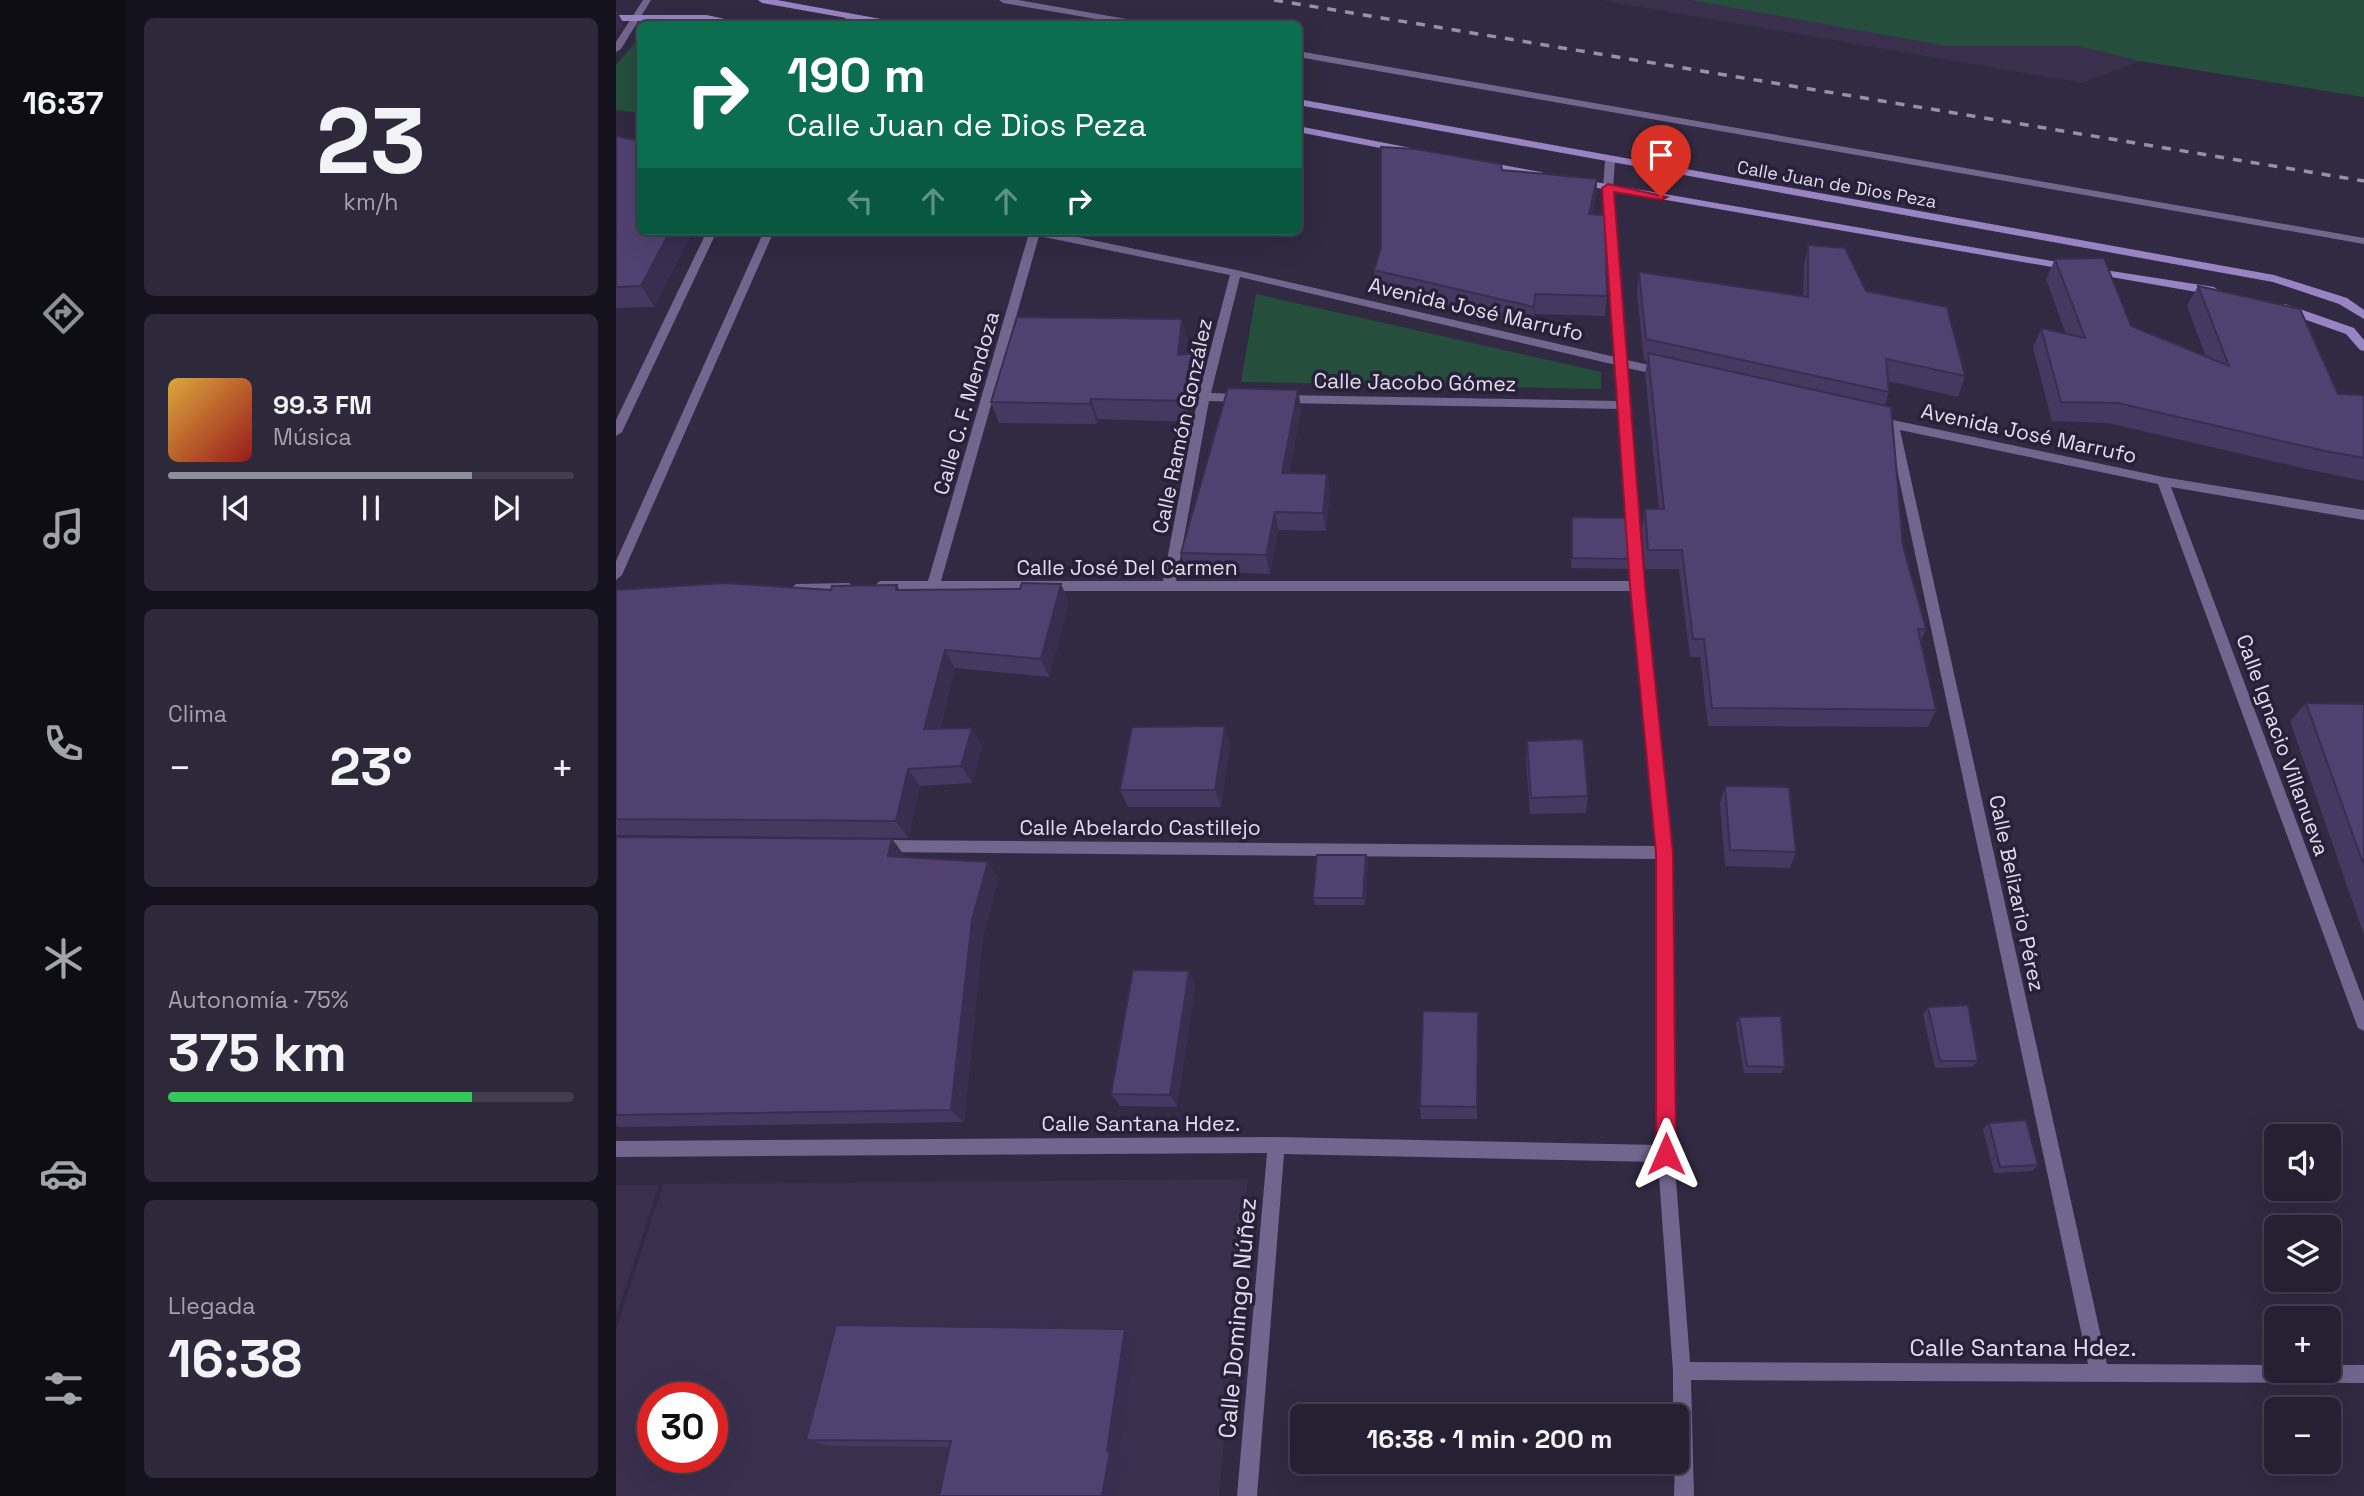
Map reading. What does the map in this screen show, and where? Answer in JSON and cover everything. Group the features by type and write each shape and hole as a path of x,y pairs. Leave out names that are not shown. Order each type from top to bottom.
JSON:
{"main road":[{"path":"762,0 848,21"},
{"path":"616,18 639,16 724,21"},
{"name":"Calle Juan de Dios Peza","path":"1302,103 1610,161 2274,279 2343,302 2364,315"},
{"path":"1302,130 1420,152"},
{"path":"1473,162 1554,178"},
{"name":"Calle Juan de Dios Peza","path":"1568,180 2229,294"},
{"path":"2267,303 2350,331 2364,347"}],"street":[{"path":"616,49 647,0"},
{"path":"1003,0 1121,21"},
{"path":"1302,55 2364,241"},
{"path":"1610,161 1608,188 1638,586 1664,853 1666,1154 1682,1371 1684,1496"},
{"path":"616,432 710,235"},
{"path":"616,575 767,235"},
{"name":"Calle C. F. Mendoza","path":"933,584 1033,235"},
{"name":"Avenida José Marrufo","path":"1053,235 1236,273 1676,375"},
{"name":"Calle Ramón González","path":"1168,587 1204,397 1236,273"},
{"path":"2350,331 2364,333"},
{"path":"1204,397 1258,398"},
{"name":"Calle Jacobo Gómez","path":"1272,398 1626,405"},
{"name":"Avenida José Marrufo","path":"1866,418 2162,481 2364,515"},
{"name":"Calle Belizario Pérez","path":"1894,425 2099,1371"},
{"name":"Calle Ignacio Villanueva","path":"2162,481 2364,1023"},
{"name":"Calle José Del Carmen","path":"781,590 933,584 1168,587 1638,586"},
{"name":"Calle Abelardo Castillejo","path":"868,846 1664,853"},
{"name":"Calle Santana Hdez.","path":"616,1149 1276,1145 1666,1154"},
{"name":"Calle Domingo Núñez","path":"1247,1496 1276,1145"},
{"name":"Calle Santana Hdez.","path":"1682,1371 2364,1374"}],"shaded area":[{"path":"1601,0 2364,0 2364,97 2140,61 2082,83"},
{"path":"1248,1179 1219,1496 616,1496 616,1330 663,1184"},
{"path":"616,1185 659,1185 616,1316"}],"green space":[{"path":"1690,0 2364,0 2364,97 2140,61 2079,46 1947,46"},
{"path":"637,40 637,113 616,110 616,65"},
{"path":"1256,294 1601,372 1601,389 1241,382"}],"building":[{"path":"616,136 637,140 637,235 668,235 641,286 616,287"},
{"path":"1381,147 1416,149 1501,164 1502,170 1597,179 1589,214 1605,215 1607,296 1535,294 1534,307 1374,270 1381,248"},
{"path":"1808,245 1845,248 1866,291 1947,307 1965,376 1886,359 1889,392 1646,339 1639,272 1808,297"},
{"path":"2104,258 2131,326 2229,366 2198,286 2300,309 2338,394 2364,395 2364,458 2118,403 2061,402 2041,328 2085,338 2055,259"},
{"path":"1017,317 1182,319 1178,355 1197,353 1186,401 1091,399 1090,404 991,402"},
{"path":"1648,353 1891,407 1903,546 1926,629 1918,629 1936,710 1712,708 1704,639 1693,639 1682,550 1648,550 1645,509 1664,509"},
{"path":"1228,388 1298,390 1282,473 1327,474 1323,513 1275,512 1266,555 1181,553"},
{"path":"1572,517 1626,518 1629,559 1572,558"},
{"path":"725,583 831,590 832,586 897,585 896,590 1020,589 1022,583 1061,584 1041,659 945,650 924,729 972,728 961,766 908,769 896,821 616,819 616,590"},
{"path":"2306,703 2364,704 2364,866"},
{"path":"1225,726 1215,790 1120,790 1132,727"},
{"path":"1583,739 1588,796 1531,798 1527,741"},
{"path":"1725,786 1789,787 1796,852 1730,850"},
{"path":"616,837 892,839 888,856 988,862 972,920 951,1110 616,1115"},
{"path":"1317,855 1366,855 1363,898 1313,898"},
{"path":"1133,970 1189,971 1170,1095 1111,1094"},
{"path":"1968,1005 1978,1061 1940,1061 1928,1007"},
{"path":"1423,1011 1478,1012 1477,1107 1420,1106"},
{"path":"1781,1016 1785,1067 1747,1066 1739,1017"},
{"path":"2026,1120 2038,1165 2000,1167 1989,1123"},
{"path":"836,1325 1125,1329 1102,1496 939,1496 951,1441 806,1440"}],"railway":[{"path":"1274,0 2364,181"}],"route":[{"path":"1661,197 1608,188 1638,586 1664,853 1666,1154"}]}
